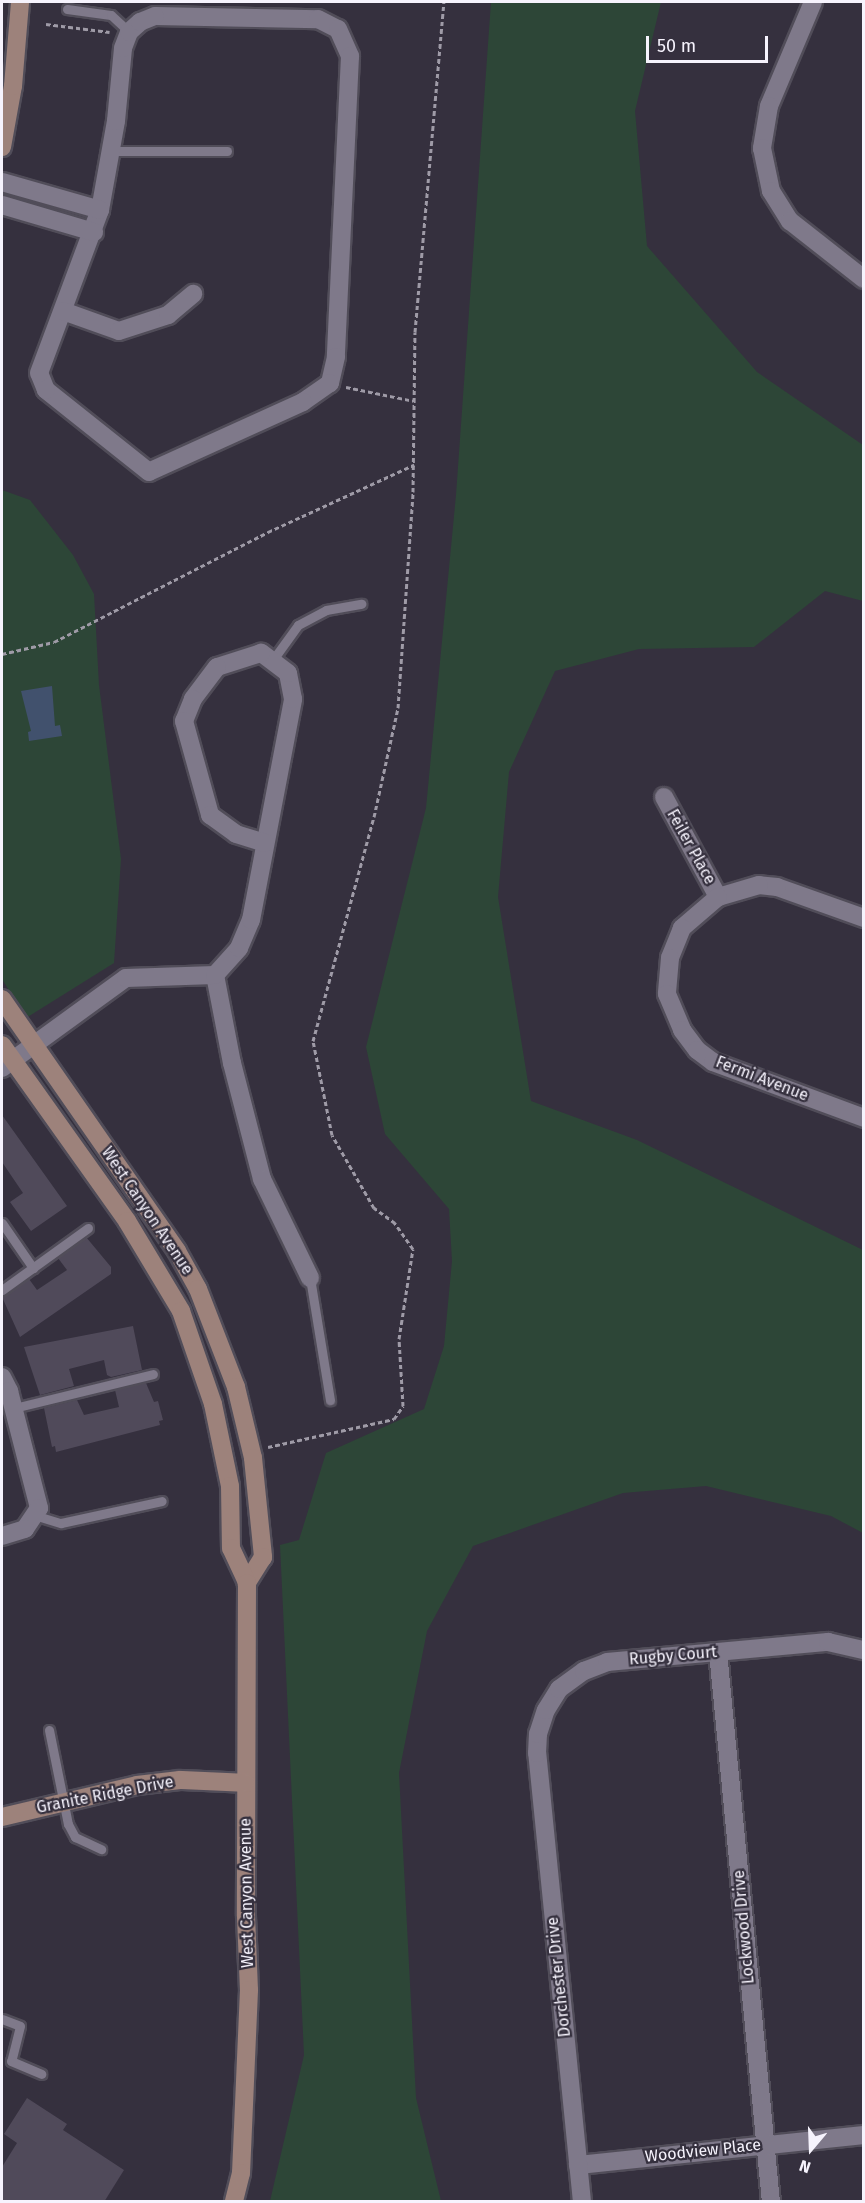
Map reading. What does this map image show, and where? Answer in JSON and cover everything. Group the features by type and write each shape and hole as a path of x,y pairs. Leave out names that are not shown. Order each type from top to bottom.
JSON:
{"street":[{"path":"2,147 20,2"},
{"path":"813,2 770,106 762,148 771,191 790,222 864,279"},
{"path":"155,16 318,19 338,28 350,56 336,357 330,383 303,402 149,472 46,390 39,372 94,232 111,151 123,48 122,33 140,22 155,16"},
{"path":"2,182 100,210"},
{"path":"2,205 94,232"},
{"path":"63,311 119,331 168,315 193,294"},
{"path":"7,1064 126,978 215,975 239,948 251,920 293,699 288,673 261,653 217,667 193,699 184,721 210,815 236,834 265,843"},
{"name":"Feiler Place","path":"664,797 718,897"},
{"path":"718,897 759,885 777,887 864,918"},
{"name":"Fermi Avenue","path":"718,897 682,928 670,958 667,994 682,1030 697,1050 713,1062 864,1118"},
{"path":"215,975 232,1063 262,1179 309,1278"},
{"name":"West Canyon Avenue","path":"2,999 32,1046 177,1251 198,1289 237,1387 251,1449 263,1557 247,1583"},
{"name":"West Canyon Avenue","path":"2,1045 7,1064 127,1221 181,1311 213,1404 230,1486 231,1548 247,1583 245,1783 249,1990 241,2173 234,2202"},
{"path":"2,1377 14,1408 39,1508 25,1529 2,1536"},
{"name":"Rugby Court","path":"537,1753 538,1734 546,1710 559,1689 584,1671 607,1662 828,1642 864,1650"},
{"name":"Lockwood Drive","path":"718,1652 771,2202"},
{"name":"Dorchester Drive","path":"537,1753 582,2202"},
{"name":"Granite Ridge Drive","path":"2,1817 63,1802 180,1780 245,1783"},
{"name":"Woodview Place","path":"578,2165 864,2135"}],"lane":[{"path":"67,9 111,15 122,33"},
{"path":"111,151 226,151"},
{"path":"272,661 298,626 326,610 361,604"},
{"path":"2,1223 33,1268"},
{"path":"2,1290 88,1228"},
{"path":"309,1278 330,1400"},
{"path":"14,1408 153,1374"},
{"path":"34,1515 61,1523 162,1500"},
{"path":"49,1730 63,1802 75,1836 101,1848"},
{"path":"2,2019 20,2026 11,2061 41,2074"}],"path":[{"path":"251,1449 394,1419 403,1406 399,1339 413,1249 395,1223 374,1208 332,1135 313,1041 374,818 398,708 414,465 415,332 444,2"},
{"path":"46,24 101,28 122,33"},
{"path":"330,383 414,401"},
{"path":"2,654 54,642 268,532 414,465"}],"green space":[{"path":"491,2 661,2 635,111 647,246 757,372 863,445 863,601 825,591 754,647 639,649 555,671 509,772 498,897 531,1101 637,1140 863,1250 863,1533 831,1516 706,1486 623,1493 473,1546 427,1631 399,1773 416,2098 441,2201 270,2201 304,2055 280,1545 299,1540 326,1453 424,1409 444,1346 452,1261 449,1209 385,1134 366,1047 426,808 456,495"},
{"path":"2,490 30,500 73,555 94,594 99,685 121,859 114,963 26,1018 2,979"}],"water":[{"path":"52,686 55,726 60,725 62,736 29,741 28,732 31,731 21,691"}],"building":[{"path":"2,1115 67,1206 31,1231 10,1202 23,1193 2,1162"},
{"path":"86,1237 111,1267 111,1274 20,1337 2,1297 29,1279 37,1290 67,1270 58,1258"},
{"path":"133,1326 142,1370 111,1377 107,1375 104,1360 69,1369 74,1386 40,1395 24,1347"},
{"path":"146,1383 154,1402 158,1401 163,1420 159,1421 160,1425 56,1452 55,1446 52,1447 44,1408 77,1400 84,1415 119,1407 115,1390"},
{"path":"27,2098 67,2124 63,2130 124,2170 104,2202 2,2202 2,2167 17,2143 4,2134"}]}
